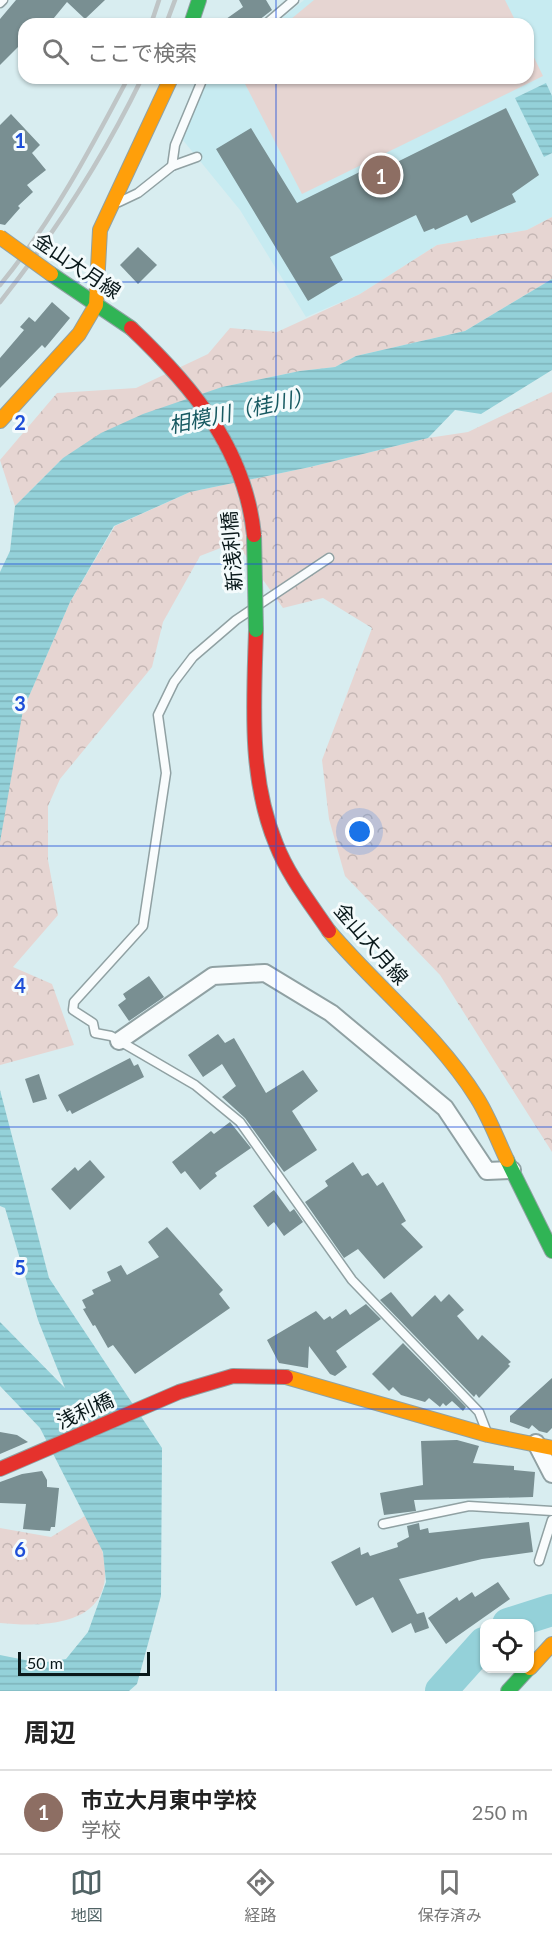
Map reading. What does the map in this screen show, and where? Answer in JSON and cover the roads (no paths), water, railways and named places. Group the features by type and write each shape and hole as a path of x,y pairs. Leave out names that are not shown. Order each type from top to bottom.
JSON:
{"main road":[{"path":"193,18 200,0"},
{"path":"0,421 79,334 96,305 100,230 168,84"},
{"name":"金山大月線","path":"0,237 96,305 113,313 131,328"},
{"name":"新浅利橋","path":"131,328 178,372 226,437 250,505 255,568 256,630"},
{"name":"金山大月線","path":"256,630 253,737 264,807 276,845 294,879 329,930 365,973 420,1025 477,1098 552,1251"},
{"name":"浅利橋","path":"6,1466 173,1394 233,1376 291,1377 488,1435 544,1445"},
{"path":"534,1663 552,1644"},
{"path":"508,1691 524,1673"}],"street":[{"path":"119,1041 213,976 265,973 331,1013 444,1108 487,1172 512,1170"},
{"path":"544,1445 552,1474"}],"lane":[{"path":"273,18 294,0"},
{"path":"172,166 175,145 200,84"},
{"path":"111,206 138,193 172,166 197,157"},
{"path":"329,558 236,620 193,657 174,682 158,715 166,772 143,926 74,1002 73,1010 93,1023 95,1034 111,1036 195,1085 240,1122 352,1280 479,1412 488,1435"},
{"path":"383,1524 469,1506 552,1511"},
{"path":"538,1561 552,1520"}],"water":[{"path":"546,83 552,96 552,153 544,157 515,98"},
{"name":"相模川（桂川）","path":"552,279 552,370 481,414 455,410 428,438 310,467 190,492 114,526 70,602 23,710 0,842 0,572 10,551 15,506 63,458 101,433 143,414 222,387 300,371 335,367 356,356 465,331"},
{"path":"0,1090 49,1278 162,1448 161,1596 137,1684 129,1691 0,1691 0,1655 40,1663 66,1659 88,1632 106,1582 103,1552 40,1428 0,1386 0,1322 65,1388 38,1320 5,1208 0,1206"}],"waterway":[{"path":"524,1619 552,1610"},
{"path":"441,1691 480,1647"}],"railway":[{"path":"153,18 159,0"},
{"path":"168,18 175,0"},
{"path":"0,285 53,211 85,159 125,84"},
{"path":"0,302 40,249 77,194 139,84"}],"place":[{"name":"市立大月東中学校","path":"381,175"}]}
